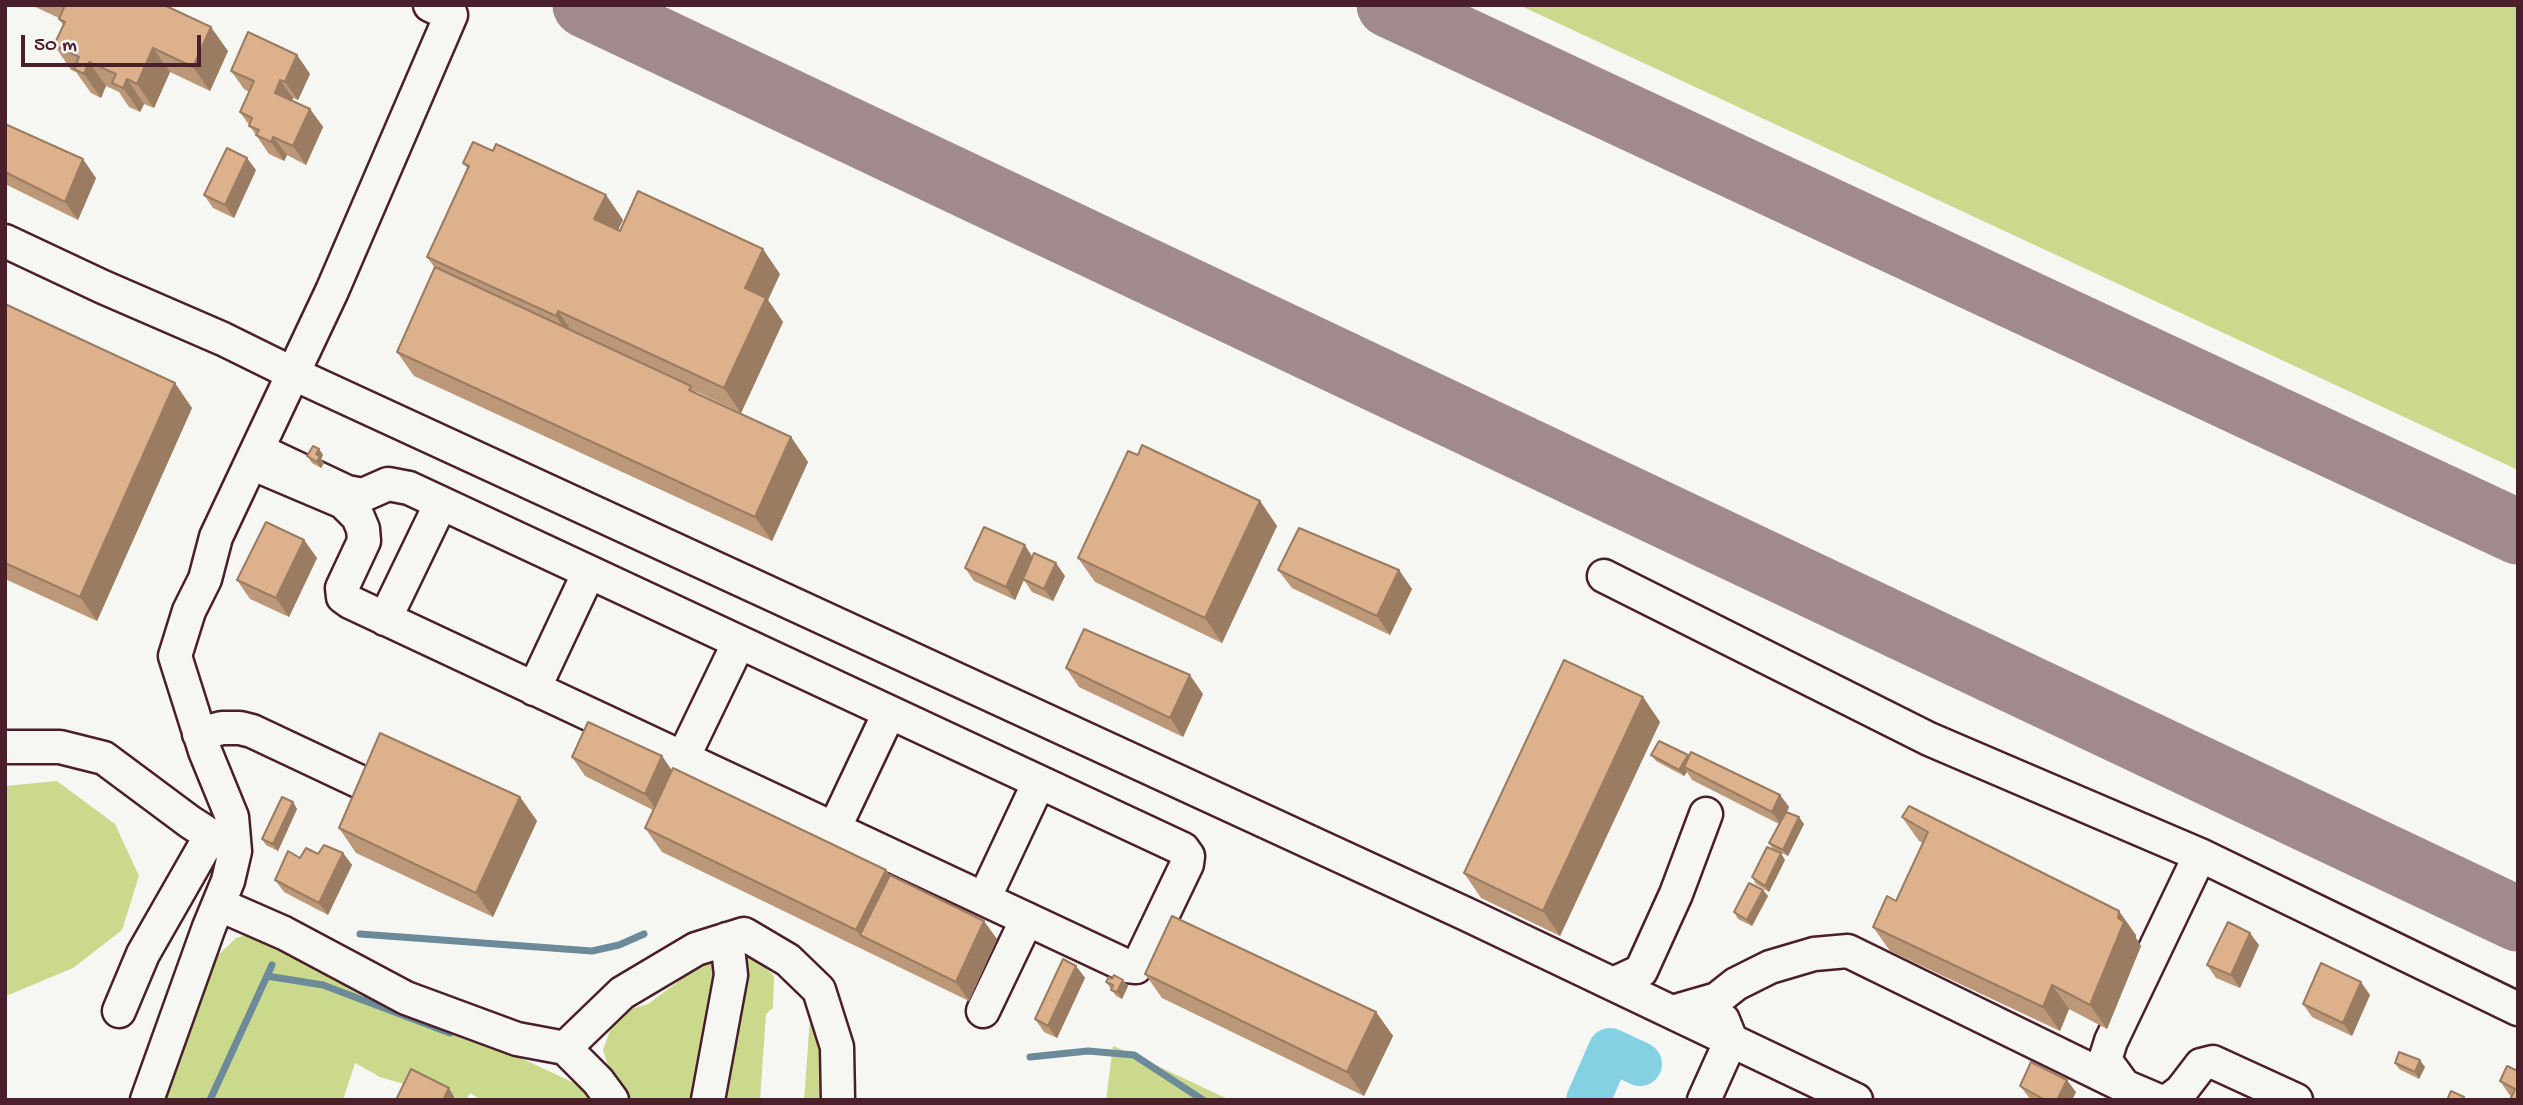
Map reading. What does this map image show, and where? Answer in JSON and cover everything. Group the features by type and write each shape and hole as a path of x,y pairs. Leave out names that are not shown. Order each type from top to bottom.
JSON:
{"lane":[{"path":"118,1010 152,937 223,843 232,817 199,734 175,656 189,611 205,579 216,537 332,291 451,15 430,5"},
{"path":"5,240 1613,984 1653,994 1717,999 1736,984 1770,967 1814,954 1848,951 2124,1086 2172,1097 2201,1065 2213,1062 2296,1100"},
{"path":"255,457 347,492 363,495 388,484 409,488 1183,849 1188,856 1182,876 1140,962 1136,967 1127,966 349,602 343,597 342,588 364,541 363,529 351,508 255,457"},
{"path":"385,619 441,503"},
{"path":"534,689 589,572"},
{"path":"1604,576 1929,739 2200,855 2518,1009"},
{"path":"683,758 739,642"},
{"path":"834,829 889,713"},
{"path":"199,734 222,728 252,731 373,788"},
{"path":"5,747 60,747 104,758 223,843 229,881 199,955 147,1100"},
{"path":"984,899 1039,782"},
{"path":"1653,994 1676,894 1706,814"},
{"path":"2124,1086 2105,1060 2111,1041 2200,855"},
{"path":"220,905 284,933 406,998 517,1039 565,1048 612,1100"},
{"path":"983,1011 1027,919"},
{"path":"565,1048 622,993 696,949 744,934 788,960 819,990 837,1047 838,1100"},
{"path":"152,937 199,955"},
{"path":"708,1100 731,975 727,939"},
{"path":"1653,994 1731,1040 1856,1100"},
{"path":"1704,1100 1731,1040 1717,999"}],"green space":[{"path":"1519,5 2518,5 2518,470"},
{"path":"57,781 115,824 139,876 122,930 73,968 6,996 5,786"},
{"path":"252,933 583,1087 593,1100 481,1100 470,1093 466,1100 460,1100 416,1075 411,1086 380,1077 355,1063 343,1100 157,1100 209,964 236,938"},
{"path":"718,952 714,998 695,1100 630,1100 612,1077 603,1050 611,1028 624,1011 648,1004 679,981 693,965"},
{"path":"743,952 757,959 774,976 773,1008 766,1014 760,1100 720,1100 744,996 740,963"},
{"path":"811,1005 825,1039 824,1100 804,1100"},
{"path":"1113,1046 1134,1055 1230,1100 1106,1100"}],"building":[{"path":"65,5 164,5 211,27 193,67 153,48 137,84 127,79 123,88 112,83 116,74 89,62 84,74 74,69 79,57 54,45 65,22 59,19"},
{"path":"248,32 297,55 285,82 280,80 275,93 310,109 293,146 273,137 271,142 256,135 259,130 249,126 252,118 240,112 254,81 231,71"},
{"path":"5,124 83,159 65,202 5,172"},
{"path":"473,142 493,151 496,144 606,195 594,219 620,231 638,191 763,249 745,288 766,298 724,388 558,311 556,316 427,257 469,166 463,163"},
{"path":"227,148 247,158 225,205 204,195"},
{"path":"435,267 691,386 689,390 791,437 755,517 397,352"},
{"path":"5,304 175,383 80,597 5,563"},
{"path":"1142,445 1260,501 1205,618 1078,558 1128,451 1138,455"},
{"path":"313,446 319,449 316,454 320,456 317,462 307,456"},
{"path":"266,522 304,540 276,598 237,580"},
{"path":"984,527 1025,545 1006,587 965,568"},
{"path":"1299,528 1399,570 1377,616 1278,570"},
{"path":"1034,553 1056,563 1044,589 1023,579"},
{"path":"1084,629 1190,675 1170,718 1066,668"},
{"path":"1564,660 1643,697 1543,911 1464,873"},
{"path":"588,722 662,756 645,794 572,757"},
{"path":"380,733 520,797 476,893 339,828"},
{"path":"1659,741 1688,755 1679,770 1651,755"},
{"path":"1691,752 1780,795 1772,812 1684,767"},
{"path":"673,768 886,870 856,930 645,828"},
{"path":"282,797 293,802 273,844 262,839"},
{"path":"1909,806 2119,911 2118,918 2124,922 2090,1005 2052,985 2043,1007 1873,927 1887,896 1896,901 1928,832 1902,817"},
{"path":"1786,812 1799,817 1783,850 1769,843"},
{"path":"324,845 343,853 319,903 275,880 288,851 300,858 306,848 318,854"},
{"path":"1767,847 1781,853 1765,886 1752,877"},
{"path":"890,875 984,921 956,982 860,935"},
{"path":"1749,883 1763,890 1747,920 1734,912"},
{"path":"1172,916 1376,1012 1347,1072 1145,974"},
{"path":"2228,922 2250,933 2231,975 2207,965"},
{"path":"1063,959 1076,966 1048,1026 1035,1019"},
{"path":"2321,963 2361,982 2343,1023 2303,1004"},
{"path":"1114,975 1123,980 1117,992 1111,990 1113,985 1106,982"},
{"path":"2399,1052 2420,1060 2415,1072 2395,1063"},
{"path":"2031,1062 2067,1080 2057,1100 2045,1100 2020,1086"},
{"path":"2507,1066 2518,1071 2518,1100 2510,1100 2515,1089 2500,1081"},
{"path":"411,1069 449,1088 443,1100 396,1100"},
{"path":"2451,1091 2464,1097 2463,1100 2447,1100"}],"waterway":[{"path":"360,934 592,951 619,945 644,934"},
{"path":"210,1100 272,965"},
{"path":"267,976 323,985 450,1033"},
{"path":"1588,1100 1610,1050 1640,1064"},
{"path":"1030,1057 1088,1051 1134,1055 1203,1100"}],"taxiway":[{"path":"585,5 2518,919"},
{"path":"1389,5 2518,532"}]}
